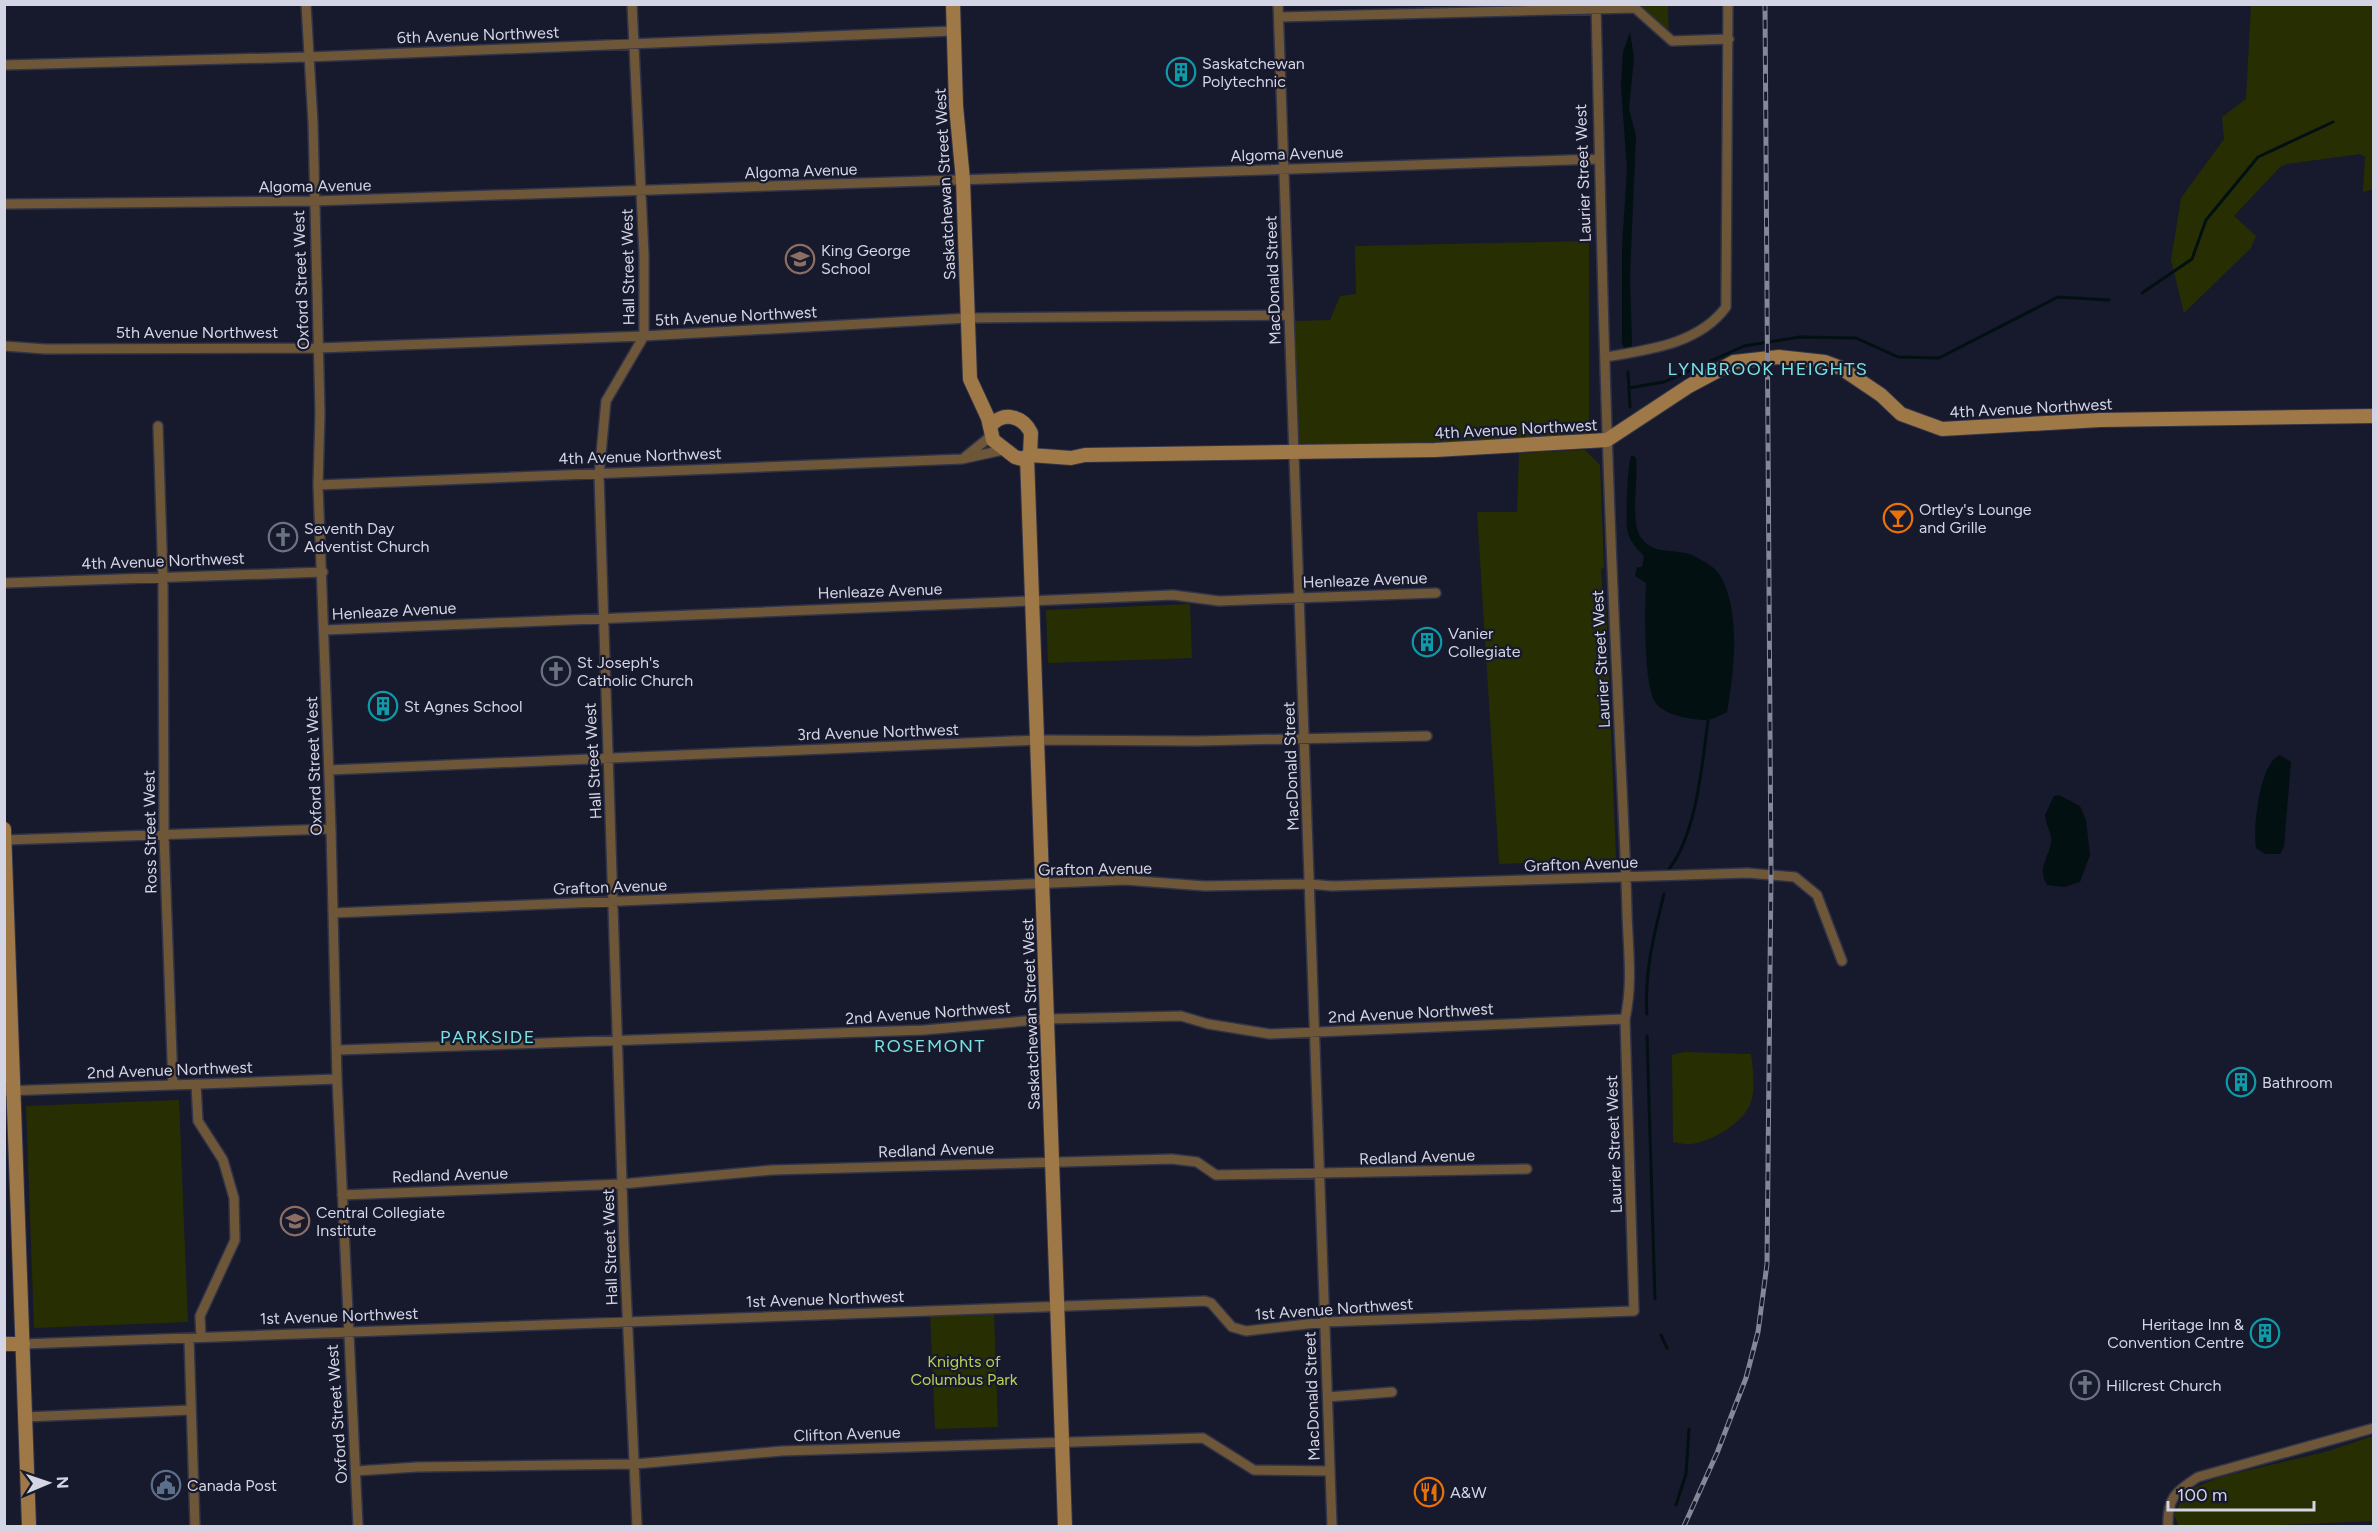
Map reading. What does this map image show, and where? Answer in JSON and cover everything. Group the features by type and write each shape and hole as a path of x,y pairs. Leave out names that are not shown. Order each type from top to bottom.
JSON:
{"street":[{"name":"Oxford Street West","path":"306,4 313,123 318,348 318,485 330,770 337,1079 347,1332 358,1527"},
{"name":"Hall Street West","path":"632,4 636,43 642,191 644,336 606,401 599,475 622,1184 637,1527"},
{"name":"Saskatchewan Street West","path":"953,4 956,106 963,180 972,389 991,432 1019,455 1030,500 1065,1527"},
{"name":"MacDonald Street","path":"1278,4 1332,1527"},
{"path":"1606,357 1664,348 1715,322 1726,307 1728,4"},
{"path":"1279,17 1596,6 1635,8 1672,41 1729,39"},
{"name":"Laurier Street West","path":"1596,6 1598,159 1607,440 1630,998 1625,1019 1634,1311"},
{"name":"6th Avenue Northwest","path":"4,65 308,57 954,31"},
{"name":"Algoma Avenue","path":"4,204 314,201 1598,159"},
{"name":"5th Avenue Northwest","path":"4,346 45,349 318,348 644,336 968,318 1289,315"},
{"name":"4th Avenue Northwest","path":"318,485 599,475 1019,455 1071,458 1085,455 1435,450 1607,440 1689,386 1734,362 1779,357 1825,362 1841,368 1881,395 1901,414 1942,429 2100,420 2373,416"},
{"name":"Saskatchewan Street West","path":"970,362 980,390 1007,417 1022,420 1028,426 1032,441"},
{"path":"962,459 991,432 999,418 1007,417"},
{"name":"Ross Street West","path":"158,426 163,579 164,835 173,1085"},
{"path":"1019,455 1032,441"},
{"name":"4th Avenue Northwest","path":"1032,441 1047,450 1069,451 1085,455"},
{"name":"4th Avenue Northwest","path":"4,584 323,572"},
{"name":"Henleaze Avenue","path":"325,630 1173,595 1219,601 1436,593"},
{"name":"3rd Avenue Northwest","path":"330,770 1038,740 1427,736"},
{"path":"4,829 9,1091 23,1344 29,1527"},
{"path":"5,840 331,829"},
{"name":"Grafton Avenue","path":"333,913 1125,880 1205,886 1309,884 1332,886 1748,873 1795,877 1817,895 1842,961"},
{"name":"2nd Avenue Northwest","path":"338,1050 924,1030 1048,1019 1180,1016 1208,1024 1270,1034 1625,1019"},
{"name":"2nd Avenue Northwest","path":"9,1091 337,1079"},
{"path":"196,1084 198,1121 223,1160 234,1198 235,1240 200,1316 201,1337"},
{"name":"Redland Avenue","path":"342,1195 622,1184 772,1170 1172,1159 1197,1162 1215,1175 1527,1169"},
{"name":"1st Avenue Northwest","path":"4,1344 1205,1301 1211,1303 1232,1327 1246,1331 1325,1322 1634,1311"},
{"path":"189,1339 195,1527"},
{"path":"1328,1397 1392,1392"},
{"path":"25,1417 191,1410"},
{"path":"2168,1527 2167,1513 2177,1490 2199,1477 2373,1428"},
{"name":"Clifton Avenue","path":"356,1471 417,1467 635,1464 782,1450 1203,1438 1254,1470 1330,1471"}],"green space":[{"path":"1606,5 1668,5 1669,42 1634,12"},
{"path":"2251,5 2373,5 2373,189 2363,192 2365,157 2360,154 2287,164 2280,167 2234,216 2256,236 2251,248 2184,313 2171,260 2181,198 2224,139 2222,117 2246,99"},
{"path":"1589,241 1589,438 1298,448 1294,321 1330,320 1340,296 1356,294 1355,246"},
{"path":"1585,450 1600,465 1604,568 1601,569 1603,600 1606,601 1616,860 1499,864 1477,512 1517,512 1519,453"},
{"path":"1190,604 1192,658 1048,663 1046,610"},
{"path":"1684,1052 1751,1054 1753,1073 1752,1099 1740,1119 1717,1135 1690,1144 1673,1142 1672,1055"},
{"path":"179,1100 188,1322 34,1328 26,1106"},
{"name":"Knights of Columbus Park","path":"994,1312 998,1427 935,1429 930,1314"},
{"path":"2373,1436 2373,1521 2255,1526 2179,1526 2174,1515 2186,1491 2220,1477 2325,1452"}],"shaded area":[{"path":"1630,32 1634,58 1629,109 1636,136 1630,276 1632,344 1631,349 1624,349 1622,342 1622,246 1627,170 1621,86 1623,52"},
{"path":"1632,455 1636,458 1637,467 1636,523 1642,539 1653,548 1686,553 1704,562 1719,573 1727,592 1734,626 1732,680 1727,712 1711,719 1693,719 1664,710 1655,702 1651,692 1646,644 1646,583 1635,576 1637,567 1642,567 1644,556 1631,540 1627,529 1628,478"},
{"path":"2280,755 2291,762 2284,847 2280,854 2265,854 2256,848 2255,839 2259,797 2267,770"},
{"path":"2059,795 2080,806 2086,820 2090,855 2080,882 2064,887 2047,885 2043,874 2051,840 2045,815 2054,796"}],"waterway":[{"path":"2142,293 2192,259 2206,220 2258,157 2333,122"},
{"path":"1629,388 1664,382 1744,346 1800,337 1856,338 1898,357 1939,358 2058,297 2109,300"},
{"path":"1628,372 1630,407"},
{"path":"1669,869 1686,837 1692,818 1708,721"},
{"path":"1647,1014 1648,969 1664,894"},
{"path":"1647,1036 1655,1299"},
{"path":"1661,1335 1667,1348"},
{"path":"1676,1505 1686,1474 1689,1429"}],"railway":[{"path":"1684,1526 1717,1453 1746,1378 1758,1332 1767,1264 1771,874 1765,4"}],"place":[{"name":"Saskatchewan Polytechnic","path":"1181,72"},
{"name":"King George School","path":"800,259"},
{"name":"Ortley's Lounge and Grille","path":"1898,518"},
{"name":"Seventh Day Adventist Church","path":"283,537"},
{"name":"Vanier Collegiate","path":"1427,642"},
{"name":"St Joseph's Catholic Church","path":"556,671"},
{"name":"St Agnes School","path":"383,706"},
{"name":"Bathroom","path":"2241,1082"},
{"name":"Central Collegiate Institute","path":"295,1221"},
{"name":"Heritage Inn & Convention Centre","path":"2265,1333"},
{"name":"Hillcrest Church","path":"2085,1385"},
{"name":"Canada Post","path":"166,1485"},
{"name":"A&W","path":"1429,1492"}],"district":[{"name":"LYNBROOK HEIGHTS","path":"1768,369"},
{"name":"PARKSIDE","path":"488,1037"},
{"name":"ROSEMONT","path":"930,1046"}]}
